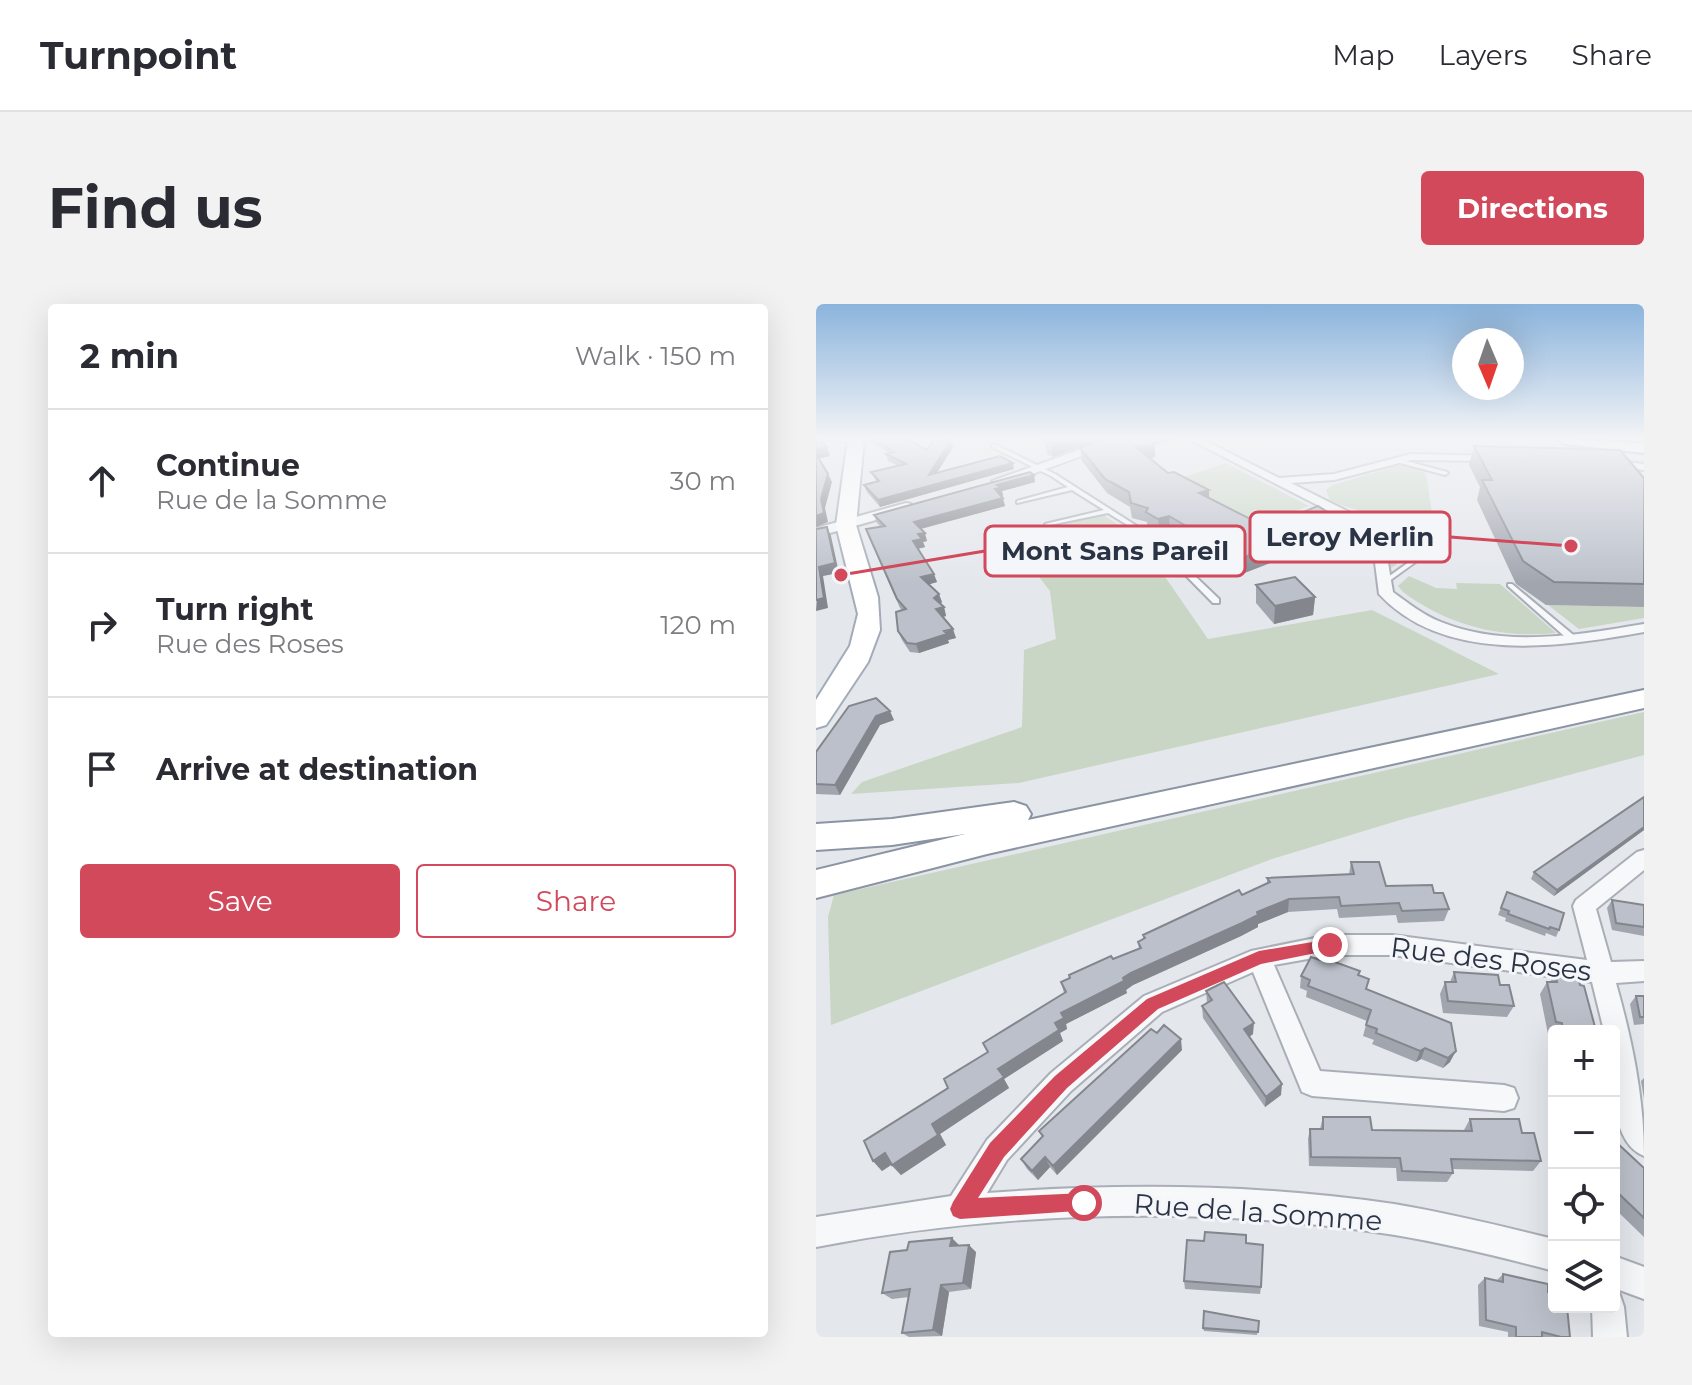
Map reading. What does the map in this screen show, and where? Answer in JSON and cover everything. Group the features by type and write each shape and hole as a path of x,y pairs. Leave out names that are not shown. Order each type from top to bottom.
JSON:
{"highway":[{"path":"816,837 892,832 1012,814 1202,777 1644,679"},
{"path":"816,884 987,841 1644,699"}],"main road":[{"path":"818,714 851,667 868,625 867,599 846,524 849,487"}],"street":[{"path":"1289,487 1371,528 1378,539 1386,594 1437,625 1479,637 1559,643 1644,628"},
{"path":"1301,493 1313,487"},
{"path":"816,533 921,503"},
{"path":"1644,858 1584,906 1603,973 1632,1124 1644,1142"},
{"name":"Rue des Roses","path":"960,1209 997,1150 1061,1082 1153,1004 1259,958 1330,945 1392,945 1603,973 1644,971"},
{"path":"1259,958 1312,1083 1504,1098"},
{"name":"Rue de la Somme","path":"816,1232 867,1221 960,1209 1084,1203 1225,1204 1325,1212 1464,1232 1548,1253"},
{"path":"1620,1274 1644,1283"},
{"path":"1608,1313 1610,1337"}],"lane":[{"path":"1019,502 1072,488 1152,538 1216,601"},
{"path":"1047,525 1108,511"},
{"path":"1383,583 1421,556"},
{"path":"1510,585 1574,640"}],"green space":[{"path":"1191,487 1273,487 1309,506 1254,525"},
{"path":"1330,487 1428,487 1432,513 1413,514 1421,548 1391,568 1392,535 1384,523 1330,500 1326,490"},
{"path":"1103,515 1134,535 1143,545 1208,639 1372,610 1499,674 1019,783 851,794 862,782 1022,727 1024,650 1056,639 1050,591 1009,538"},
{"path":"1409,576 1436,588 1457,589 1456,583 1500,584 1556,633 1515,634 1456,621 1403,592 1398,586"},
{"path":"1548,605 1644,607 1644,618 1579,629"},
{"path":"1644,712 1644,755 1400,820 1272,859 831,1025 828,917 834,895"}],"building":[{"path":"816,487 824,487 821,499 824,513 816,516"},
{"path":"866,487 925,487 878,500"},
{"path":"975,487 1001,488 995,489 1003,498 914,522 925,533 918,534 922,539 913,541 934,574 921,577 939,594 934,598 944,607 936,609 953,629 944,631 947,634 916,644 907,643 898,631 896,612 906,609 897,599 866,529 885,526 874,515"},
{"path":"1120,487 1204,487 1209,490 1199,493 1266,527 1318,506 1340,521 1234,561 1214,551 1198,533 1169,516 1158,519 1146,512 1148,508 1131,503 1129,492"},
{"path":"1486,487 1644,487 1644,584 1554,582 1523,561"},
{"path":"827,527 835,563 819,567 824,598 816,600 816,529"},
{"path":"1295,577 1315,597 1275,606 1256,585"},
{"path":"876,698 890,711 876,716 835,785 816,784 816,752 849,706"},
{"path":"1644,797 1644,827 1557,890 1534,872"},
{"path":"1351,862 1379,862 1386,886 1432,885 1434,893 1443,893 1449,909 1402,911 1399,903 1341,906 1339,897 1289,899 1257,912 1258,915 1242,923 1131,973 1123,978 1124,981 1061,1013 1064,1018 1055,1023 1059,1030 998,1069 1004,1077 932,1124 938,1135 892,1165 885,1153 873,1161 864,1141 948,1088 944,1079 988,1052 983,1043 1066,992 1061,982 1070,978 1069,975 1111,956 1113,959 1141,948 1138,942 1145,938 1143,935 1239,890 1242,895 1270,882 1267,878 1354,874"},
{"path":"1507,892 1564,913 1559,930 1508,914 1509,911 1501,908"},
{"path":"1612,900 1644,905 1644,927 1616,923"},
{"path":"1311,957 1320,960 1321,957 1360,971 1358,975 1369,979 1366,989 1451,1023 1456,1051 1448,1058 1425,1048 1420,1051 1376,1033 1377,1029 1366,1025 1371,1010 1308,986 1310,980 1301,976"},
{"path":"1454,972 1498,975 1500,985 1509,985 1514,1006 1448,1001 1445,982 1456,982"},
{"path":"1555,974 1578,977 1580,985 1584,986 1594,1025 1562,1025 1556,1022 1547,982 1557,982"},
{"path":"1224,982 1254,1023 1244,1029 1282,1084 1266,1097 1202,1006 1212,1000 1206,991"},
{"path":"1636,996 1644,996 1644,1017 1640,1017"},
{"path":"1164,1025 1181,1039 1053,1166 1045,1157 1032,1171 1021,1159 1043,1136 1039,1131 1151,1029 1157,1033"},
{"path":"1323,1117 1370,1117 1372,1130 1472,1131 1470,1119 1519,1119 1522,1133 1534,1133 1541,1161 1451,1159 1453,1173 1402,1171 1400,1158 1311,1157 1310,1129 1323,1129"},
{"path":"1620,1146 1644,1168 1644,1218 1620,1195"},
{"path":"1205,1232 1246,1235 1246,1243 1263,1245 1261,1287 1184,1281 1187,1240 1204,1241"},
{"path":"952,1238 950,1246 969,1245 963,1283 941,1285 933,1330 902,1333 910,1289 882,1293 890,1252 907,1250 909,1242"},
{"path":"1503,1274 1548,1284 1548,1313 1568,1313 1570,1337 1542,1332 1542,1337 1516,1337 1516,1327 1486,1320 1485,1278 1503,1282"},
{"path":"1204,1311 1259,1321 1258,1332 1203,1328"}],"place":[{"name":"Leroy Merlin","path":"1571,546"},
{"name":"Mont Sans Pareil","path":"841,575"}],"route":[{"path":"1084,1203 960,1209 997,1150 1061,1082 1153,1004 1259,958 1330,945"}]}
